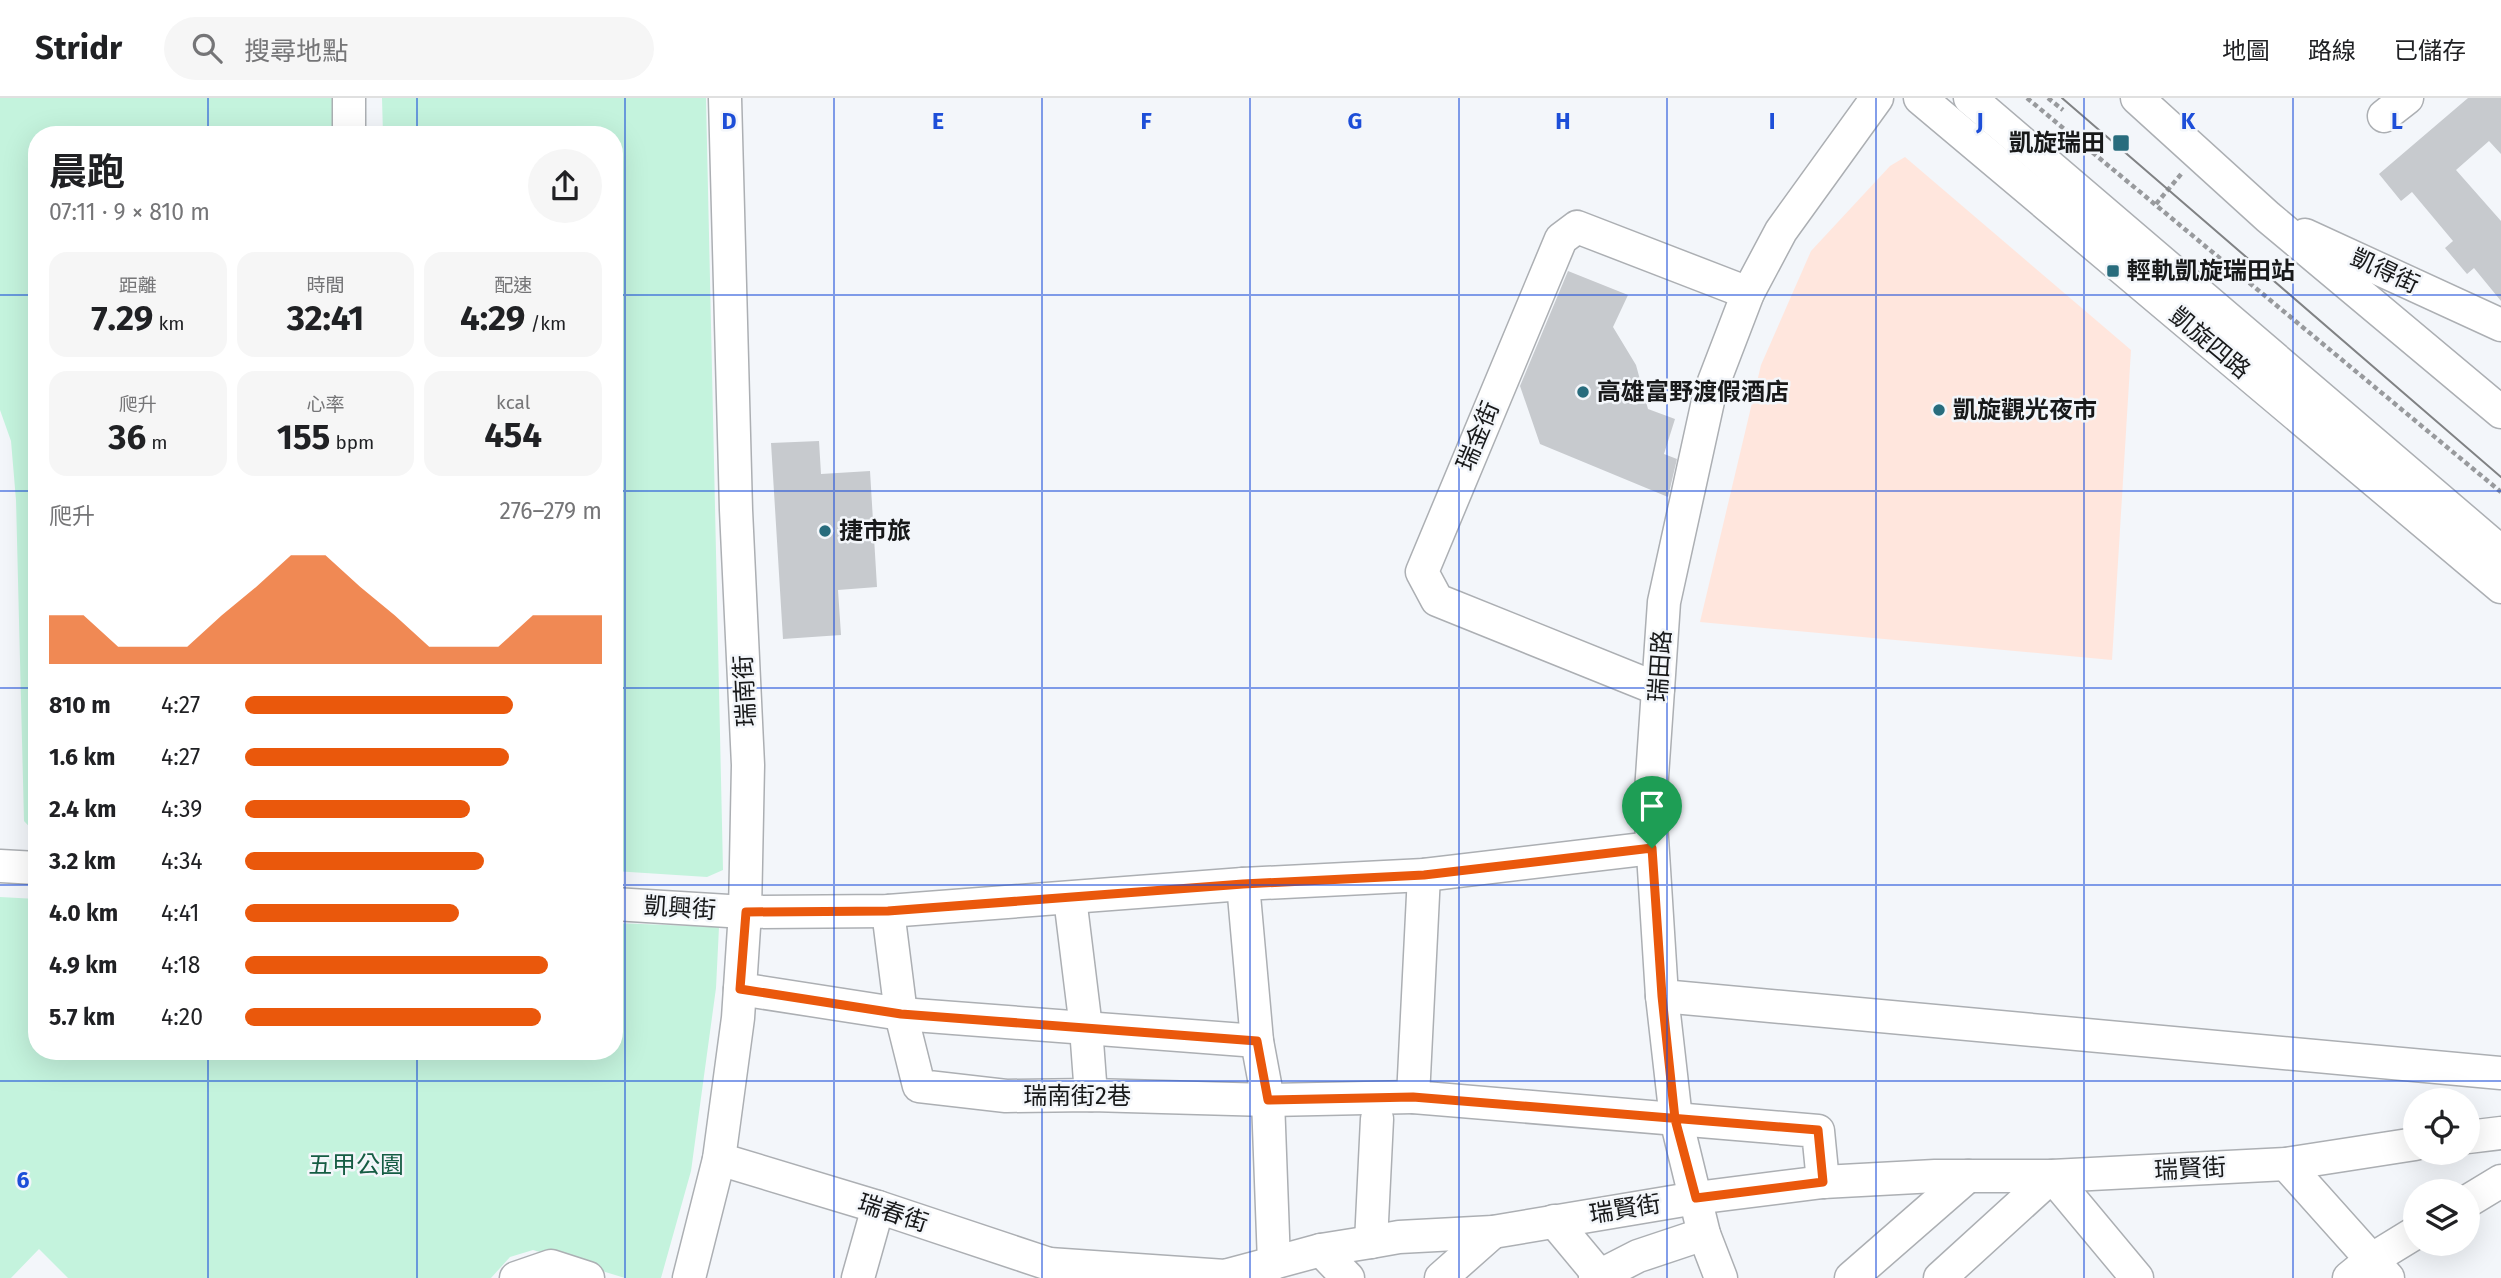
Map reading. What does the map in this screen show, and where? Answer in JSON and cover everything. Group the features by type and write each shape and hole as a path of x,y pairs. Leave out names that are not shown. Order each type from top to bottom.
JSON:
{"street":[{"path":"349,98 349,126"},
{"name":"瑞南街","path":"689,1278 719,1159 740,989 746,912 748,765 736,510 725,98"},
{"name":"瑞田路","path":"1721,1278 1704,1234 1675,1119 1662,996 1650,806 1664,602 1710,392 1748,293 1781,232 1877,98"},
{"name":"凱旋四路","path":"1920,98 2501,587"},
{"name":"凱旋四路","path":"1970,98 2501,552"},
{"path":"2137,98 2268,217 2501,412"},
{"name":"凱得街","path":"2268,217 2501,325"},
{"name":"瑞金街","path":"1658,689 1437,600 1422,572 1561,239 1577,227 1748,293"},
{"name":"凱興街","path":"623,905 746,912 888,911 1243,884 1424,875 1652,848"},
{"path":"0,866 28,868"},
{"path":"1413,1097 1424,875"},
{"path":"1243,884 1257,1041 1268,1100 1274,1263"},
{"path":"1070,898 1086,1028 1091,1095"},
{"name":"瑞南街2巷","path":"888,911 901,1014 919,1086 1006,1096 1091,1095 1268,1100 1413,1097 1818,1130 1823,1182"},
{"path":"740,989 901,1014 1257,1041"},
{"path":"1662,996 2501,1073"},
{"path":"1371,1242 1377,1119"},
{"path":"2480,1136 2501,1133"},
{"name":"瑞賢街","path":"1055,1271 1225,1277 1321,1250 1399,1237 1493,1232 1696,1198 1823,1182 1968,1176 2052,1176 2286,1164 2403,1146"},
{"name":"瑞春街","path":"719,1159 878,1208 1055,1271"},
{"path":"2286,1164 2369,1272 2403,1243"},
{"path":"1850,1278 1968,1176"},
{"path":"1940,1278 2052,1176 2126,1274"},
{"path":"2480,1194 2501,1181"},
{"path":"858,1278 878,1208"},
{"path":"1555,1221 1597,1277 1638,1256 1704,1234"},
{"path":"1441,1278 1493,1232"},
{"path":"1321,1250 1348,1278"},
{"path":"516,1278 551,1266 588,1278"}],"path":[{"path":"2027,98 2501,492"},
{"path":"2048,98 2063,110"},
{"path":"2155,204 2198,153"},
{"path":"2156,190 2163,195"}],"shaded area":[{"name":"凱旋觀光夜市","path":"1905,157 2131,350 2112,660 1700,622 1761,365 1811,251 1890,166"}],"green space":[{"path":"0,98 335,98 336,126 28,126 28,825 24,821 16,500 11,441 0,410"},
{"path":"382,98 706,98 723,870 707,877 623,872 623,126 383,126"},
{"name":"五甲公園","path":"0,897 28,899 28,1060 623,1060 623,923 719,927 716,988 691,1171 661,1278 625,1278 533,1250 510,1257 491,1278 68,1278 39,1249 11,1278 0,1278"}],"building":[{"path":"2468,98 2501,98 2501,154 2489,141 2456,170 2501,221 2501,301 2474,268 2467,274 2445,248 2453,241 2412,192 2401,201 2379,174"},
{"name":"高雄富野渡假酒店","path":"1568,271 1628,295 1613,327 1636,365 1648,409 1675,419 1664,454 1677,459 1668,497 1540,444 1520,386"},
{"name":"捷市旅","path":"819,441 821,474 870,471 877,587 838,590 841,635 783,639 771,443"}],"tram line":[{"path":"2062,98 2501,477"}],"place":[{"name":"凱旋瑞田","path":"2121,143"},
{"name":"輕軌凱旋瑞田站","path":"2113,271"},
{"name":"高雄富野渡假酒店","path":"1583,392"},
{"name":"凱旋觀光夜市","path":"1939,410"},
{"name":"捷市旅","path":"825,531"}],"route":[{"path":"1652,848 1424,875 1243,884 888,911 746,912 740,989 901,1014 1257,1041 1268,1100 1413,1097 1675,1119 1818,1130 1823,1182 1696,1198 1675,1119 1662,996 1652,848"}]}
